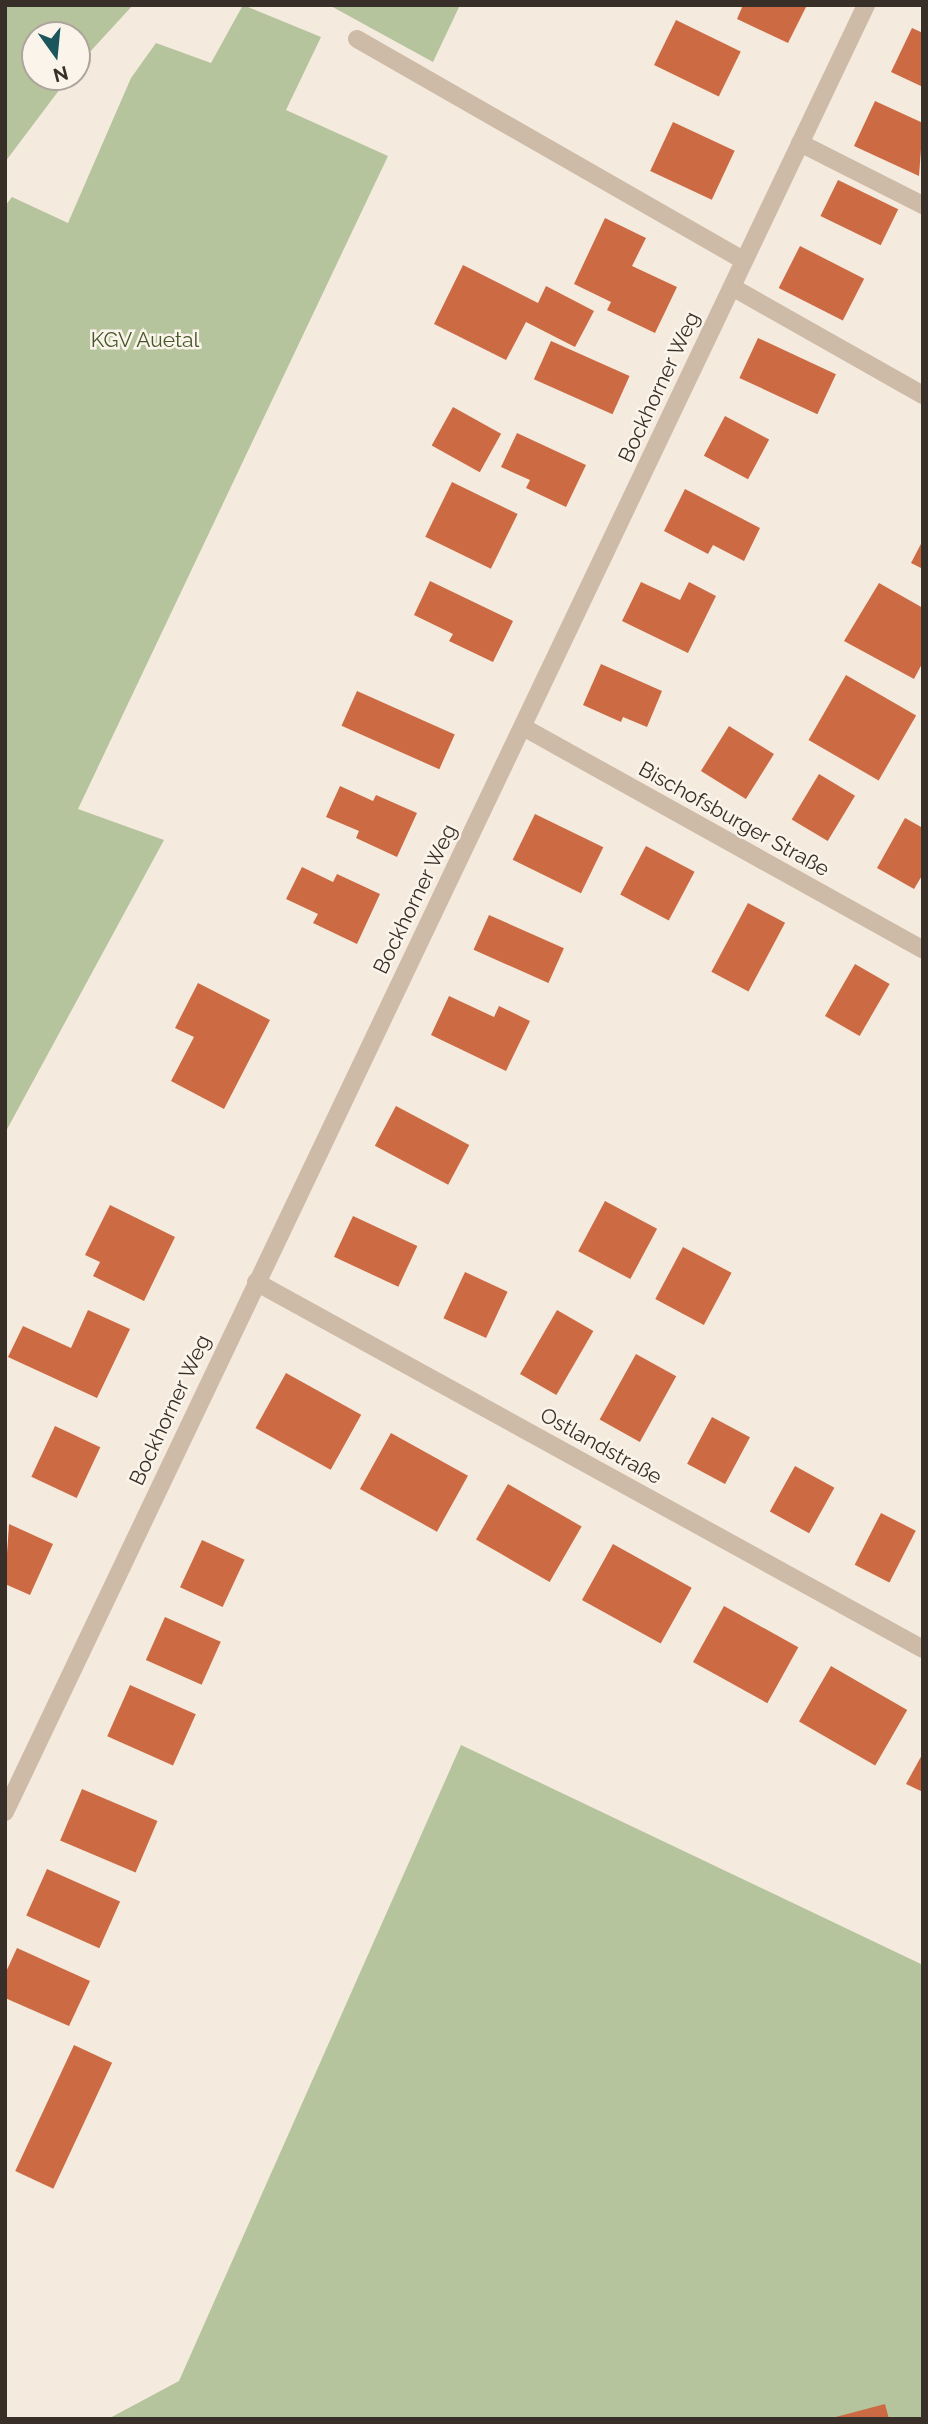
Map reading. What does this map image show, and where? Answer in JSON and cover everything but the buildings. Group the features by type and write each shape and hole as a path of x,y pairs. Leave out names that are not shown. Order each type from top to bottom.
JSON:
{"street":[{"name":"Bockhorner Weg","path":"5,1812 866,5"},
{"path":"357,39 744,261"},
{"path":"800,143 923,205"},
{"path":"732,287 923,395"},
{"name":"Bischofsburger Straße","path":"523,727 923,950"},
{"name":"Ostlandstraße","path":"256,1282 923,1649"}],"green space":[{"path":"5,5 133,5 91,51 91,21 21,21 21,91 58,91 5,162"},
{"name":"KGV Auetal","path":"243,5 321,37 286,110 388,156 78,809 164,840 5,1133 5,206 12,197 68,223 131,78 156,43 211,63"},
{"path":"329,5 460,5 433,62"},
{"path":"461,1745 923,1965 923,2419 108,2419 179,2381"}]}
